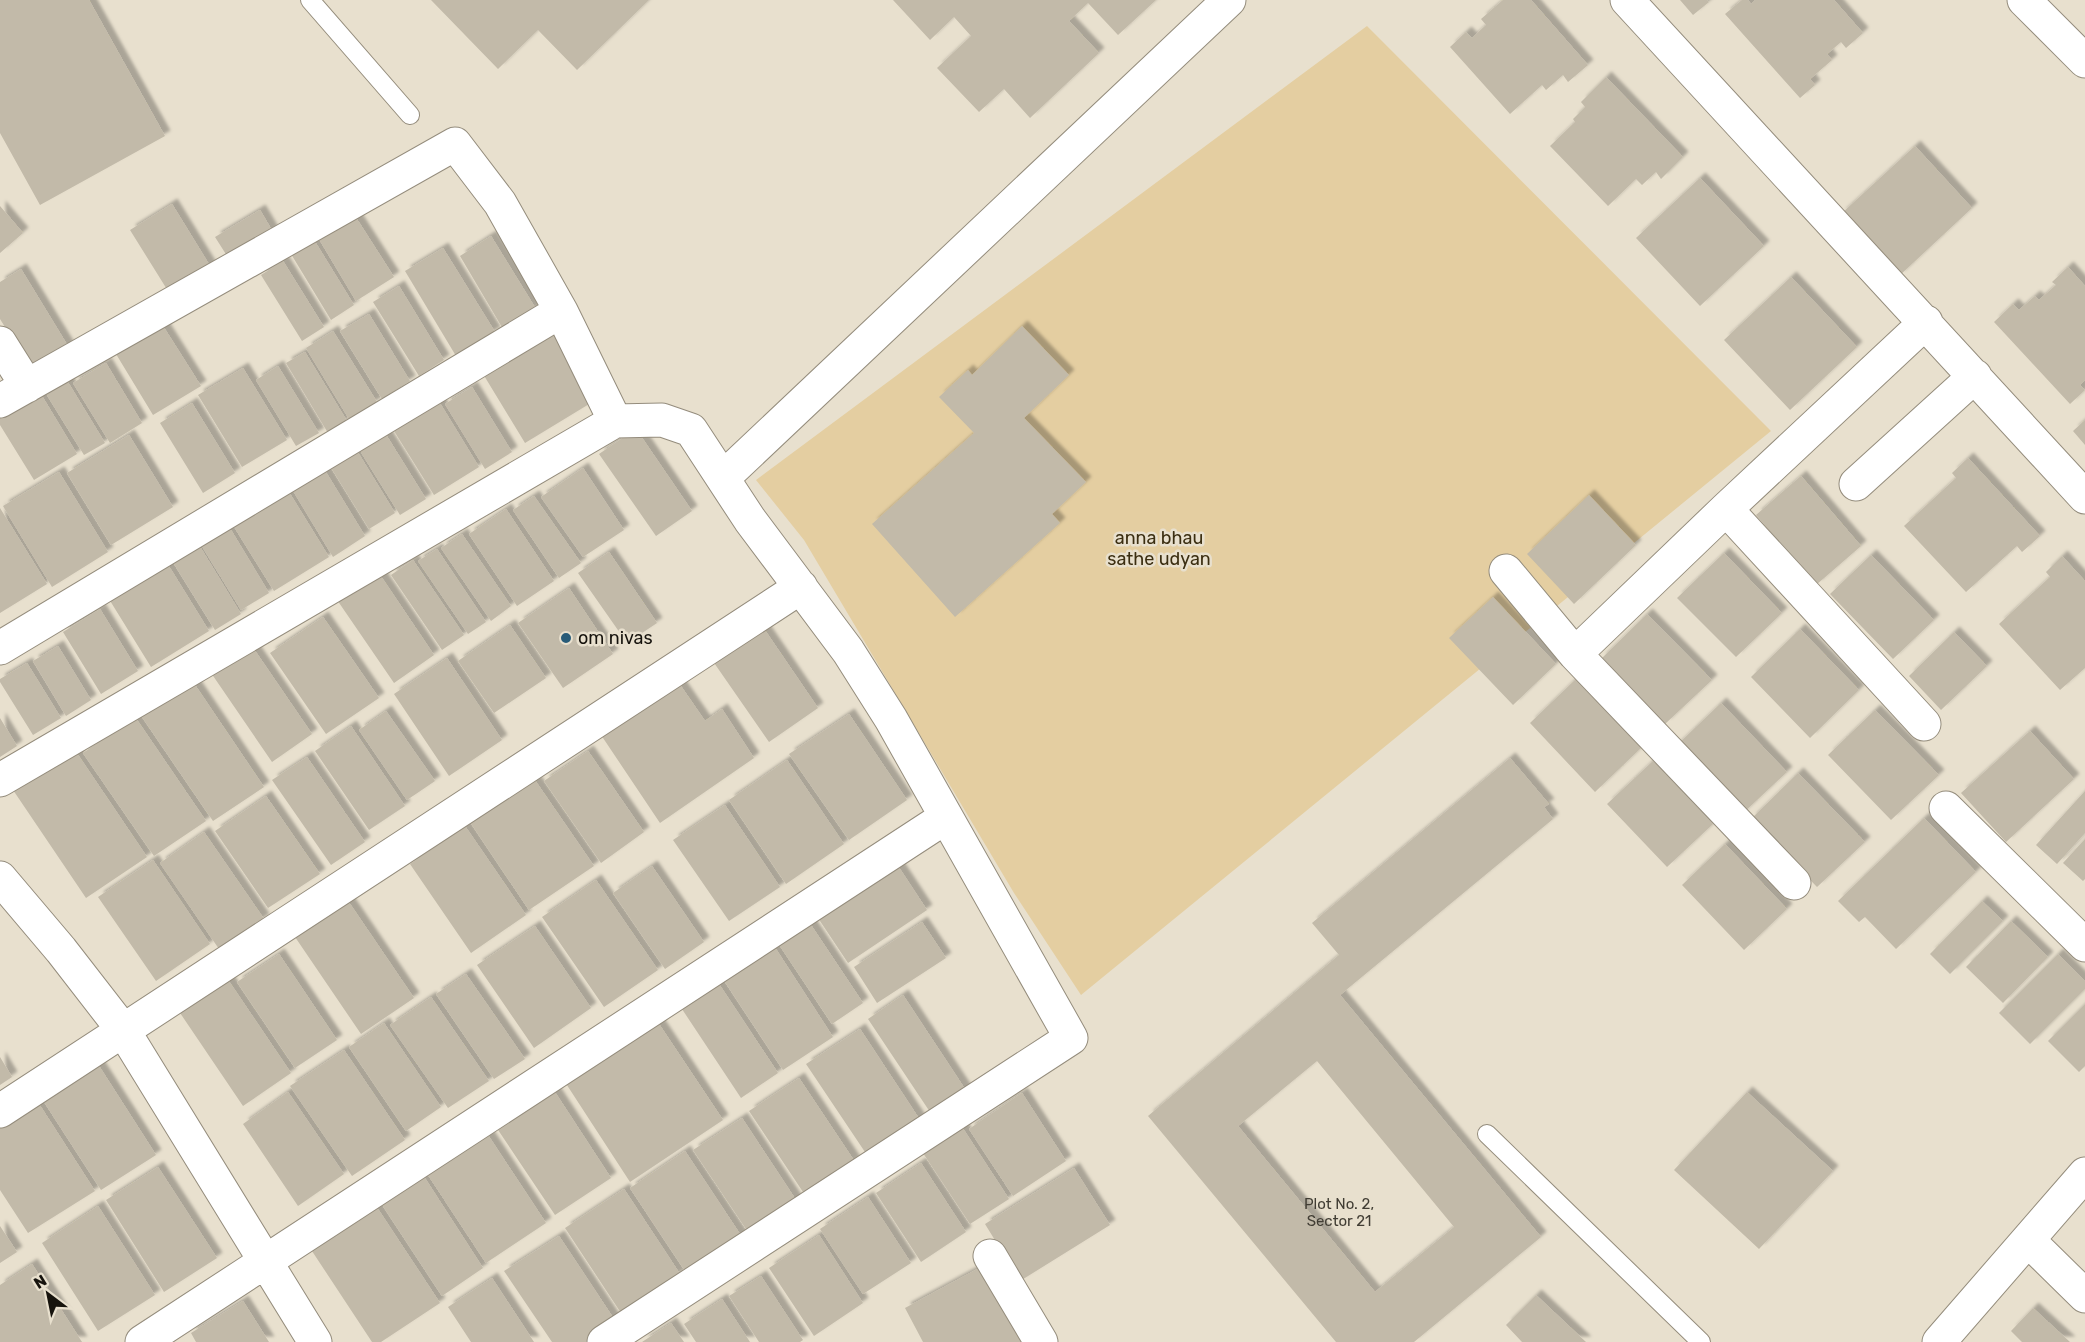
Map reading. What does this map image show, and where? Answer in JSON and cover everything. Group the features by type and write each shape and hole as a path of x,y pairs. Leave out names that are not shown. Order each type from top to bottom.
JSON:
{"street":[{"path":"724,477 1229,0"},
{"path":"1627,0 2085,497"},
{"path":"2024,0 2085,61"},
{"path":"0,343 13,394 455,144 500,203 561,310 615,421"},
{"path":"0,648 561,310"},
{"path":"1575,654 1926,322"},
{"path":"1856,484 1975,376"},
{"path":"0,780 615,421 662,420 691,430 724,477 750,520 848,651 891,718 1071,1038 604,1342"},
{"path":"1726,509 1924,724"},
{"path":"1506,571 1575,654 1794,883"},
{"path":"0,1111 801,587"},
{"path":"1946,808 2085,945"},
{"path":"142,1342 946,817"},
{"path":"0,878 61,950 123,1030 315,1342"},
{"path":"1939,1342 2085,1174"},
{"path":"2028,1240 2085,1296"},
{"path":"990,1256 1041,1342"}],"lane":[{"path":"310,0 410,115"},
{"path":"1487,1134 1701,1342"}],"green space":[{"name":"anna bhau sathe udyan","path":"1367,26 1771,431 1081,995 1014,893 804,540 756,480"}],"building":[{"path":"0,0 89,0 165,136 40,205 0,133"},
{"path":"431,0 649,0 577,70 538,30 498,69"},
{"path":"893,0 1156,0 1118,35 1088,3 1069,21 1099,53 1030,118 1004,89 979,112 937,68 971,36 954,17 930,40"},
{"path":"1503,0 1531,0 1588,65 1568,82 1563,75 1546,90 1542,85 1510,114 1450,47 1466,32 1472,38 1486,25 1481,19"},
{"path":"1680,0 1707,0 1709,2 1693,15"},
{"path":"1742,0 1748,0 1751,4 1755,0 1834,0 1863,33 1846,48 1841,42 1827,54 1832,60 1810,79 1815,85 1800,98 1725,14"},
{"path":"1606,77 1683,157 1661,179 1656,172 1642,185 1636,179 1608,206 1550,146 1575,122 1573,119 1585,107 1581,102"},
{"path":"1915,146 1972,208 1899,276 1841,214"},
{"path":"1700,178 1764,246 1700,306 1636,238"},
{"path":"172,204 215,274 173,299 130,230"},
{"path":"0,206 23,233 0,253"},
{"path":"260,210 273,232 229,259 215,237"},
{"path":"355,216 394,277 356,301 319,239"},
{"path":"491,236 536,309 503,329 460,256"},
{"path":"314,240 354,305 331,320 291,254"},
{"path":"443,248 495,332 456,356 405,271"},
{"path":"283,261 324,327 302,341 261,275"},
{"path":"2068,267 2085,286 2085,380 2080,385 2085,390 2070,404 1994,322 2013,304 2019,310 2035,296 2039,300 2056,285 2052,282"},
{"path":"21,269 71,351 34,374 0,319 0,282"},
{"path":"1791,277 1857,347 1790,410 1724,340"},
{"path":"399,286 444,360 419,376 373,302"},
{"path":"369,314 410,381 382,399 340,331"},
{"path":"554,324 599,398 525,443 480,369"},
{"path":"163,326 201,386 153,415 116,354"},
{"path":"1022,326 1069,375 1024,418 1086,482 1052,514 1060,523 955,617 872,524 974,433 939,397 968,370 972,375"},
{"path":"333,331 377,402 349,419 306,348"},
{"path":"305,352 347,421 328,433 286,363"},
{"path":"106,363 142,423 110,443 73,383"},
{"path":"278,366 319,433 296,446 256,380"},
{"path":"243,368 287,440 242,467 198,395"},
{"path":"63,374 105,443 84,455 42,387"},
{"path":"36,386 77,454 34,480 0,425 0,408"},
{"path":"472,387 512,452 485,469 445,404"},
{"path":"435,395 479,467 434,495 389,423"},
{"path":"192,403 235,473 203,493 160,423"},
{"path":"2085,420 2085,445 2073,431"},
{"path":"380,425 426,499 400,515 354,441"},
{"path":"636,429 692,511 656,536 599,454"},
{"path":"129,435 173,507 111,545 67,473"},
{"path":"351,441 395,513 369,529 325,458"},
{"path":"1968,458 2040,536 2022,552 2017,546 1966,592 1904,526 1956,478 1952,473"},
{"path":"321,464 365,536 333,557 289,484"},
{"path":"583,468 624,530 583,557 541,497"},
{"path":"59,472 108,552 52,587 3,506"},
{"path":"1801,476 1861,546 1816,585 1756,515"},
{"path":"284,484 329,557 274,591 228,517"},
{"path":"1589,495 1636,545 1574,604 1527,554"},
{"path":"534,496 581,563 559,578 513,510"},
{"path":"0,508 47,584 0,613"},
{"path":"506,509 554,581 517,606 469,534"},
{"path":"228,525 269,593 241,610 200,543"},
{"path":"462,534 511,606 491,621 441,548"},
{"path":"193,535 241,614 215,630 166,551"},
{"path":"437,549 486,622 468,634 418,561"},
{"path":"609,552 657,623 627,643 578,573"},
{"path":"1724,553 1782,613 1736,657 1677,598"},
{"path":"162,555 209,631 151,667 104,591"},
{"path":"1871,555 1934,620 1893,659 1830,594"},
{"path":"2062,556 2085,581 2085,668 2060,690 1999,624 2050,577 2046,572"},
{"path":"413,560 464,635 442,650 391,575"},
{"path":"374,566 434,655 394,683 333,594"},
{"name":"om nivas","path":"569,588 613,654 563,688 518,623"},
{"path":"1493,597 1556,664 1513,705 1449,638"},
{"path":"100,609 138,671 101,694 63,632"},
{"path":"1647,614 1712,680 1665,724 1601,659"},
{"path":"323,617 379,698 326,734 270,653"},
{"path":"760,623 818,708 769,742 710,657"},
{"path":"510,625 546,678 494,713 458,661"},
{"path":"1800,629 1859,690 1810,738 1751,677"},
{"path":"1954,632 1987,666 1941,710 1909,676"},
{"path":"247,639 312,734 272,762 207,667"},
{"path":"58,646 91,700 66,716 33,661"},
{"path":"447,658 502,740 449,776 394,694"},
{"path":"27,663 61,718 33,735 0,682 0,679"},
{"path":"674,676 705,721 722,709 754,758 660,823 597,729"},
{"path":"191,679 264,787 213,821 140,714"},
{"path":"1576,679 1641,748 1595,792 1530,723"},
{"path":"1721,703 1787,772 1740,816 1674,748"},
{"path":"1875,710 1939,775 1891,820 1828,755"},
{"path":"386,711 435,781 407,800 359,730"},
{"path":"849,714 907,800 849,840 789,754"},
{"path":"135,717 206,821 154,856 83,753"},
{"path":"0,718 17,746 0,757"},
{"path":"351,726 405,806 369,830 315,751"},
{"path":"2030,731 2074,779 2006,842 1961,793"},
{"path":"72,746 147,857 86,898 11,787"},
{"path":"588,751 644,832 601,863 544,781"},
{"path":"307,757 365,842 331,865 272,780"},
{"path":"1510,758 1549,804 1544,807 1553,819 1340,995 1541,1237 1414,1342 1336,1342 1148,1116 1339,955 1312,923","holes":["1317,1061 1454,1227 1375,1292 1238,1126"]},
{"path":"787,760 844,844 786,884 729,800"},
{"path":"1653,761 1713,824 1667,867 1607,804"},
{"path":"530,773 594,866 529,910 466,816"},
{"path":"1798,773 1865,842 1817,887 1751,819"},
{"path":"2085,791 2085,833 2057,864 2036,845"},
{"path":"266,796 320,874 268,908 215,831"},
{"path":"725,805 780,887 729,921 673,840"},
{"path":"1924,818 1976,872 1896,949 1865,917 1859,922 1838,901"},
{"path":"465,826 526,915 471,953 410,864"},
{"path":"204,832 264,919 219,949 160,863"},
{"path":"2085,839 2085,879 2083,881 2063,863"},
{"path":"1725,844 1787,909 1744,950 1682,885"},
{"path":"153,860 210,944 156,981 98,897"},
{"path":"894,860 927,910 848,963 814,912"},
{"path":"652,866 704,942 665,969 613,893"},
{"path":"596,880 658,970 604,1007 542,917"},
{"path":"346,898 414,998 361,1034 293,934"},
{"path":"1982,901 2003,921 1950,974 1930,954"},
{"path":"807,919 863,1003 832,1024 776,940"},
{"path":"2011,921 2048,957 2003,1003 1966,967"},
{"path":"922,922 946,958 877,1003 854,967"},
{"path":"535,926 591,1008 534,1048 477,965"},
{"path":"774,946 833,1037 783,1070 723,979"},
{"path":"279,954 337,1040 295,1068 237,982"},
{"path":"2058,954 2085,981 2085,989 2030,1044 1999,1013"},
{"path":"222,971 291,1073 243,1106 174,1004"},
{"path":"466,974 525,1059 494,1079 436,994"},
{"path":"713,975 778,1073 741,1098 676,1000"},
{"path":"903,995 967,1092 932,1115 868,1019"},
{"path":"431,997 489,1081 448,1108 390,1025"},
{"path":"2085,1004 2085,1066 2079,1072 2048,1041"},
{"path":"655,1018 723,1120 630,1182 563,1079"},
{"path":"384,1023 441,1107 406,1131 349,1047"},
{"path":"860,1029 922,1123 869,1158 806,1064"},
{"path":"344,1050 405,1140 352,1176 290,1086"},
{"path":"92,1055 156,1155 101,1190 37,1091"},
{"path":"0,1057 12,1077 0,1085"},
{"path":"799,1078 855,1162 805,1195 749,1111"},
{"path":"549,1083 611,1178 555,1215 492,1121"},
{"path":"288,1092 344,1174 298,1206 243,1124"},
{"path":"1747,1092 1833,1171 1759,1249 1674,1170"},
{"path":"32,1093 95,1191 28,1233 0,1190 0,1114"},
{"path":"1022,1093 1066,1161 1013,1196 969,1129"},
{"path":"742,1118 798,1203 750,1235 693,1150"},
{"path":"960,1124 1009,1199 970,1224 921,1150"},
{"path":"484,1129 546,1223 486,1263 424,1169"},
{"path":"685,1151 742,1237 687,1274 630,1188"},
{"path":"921,1163 966,1232 921,1262 876,1193"},
{"path":"158,1167 217,1258 164,1292 106,1200"},
{"path":"1074,1168 1110,1225 1020,1281 985,1224"},
{"path":"421,1172 483,1268 442,1296 379,1200"},
{"path":"624,1189 680,1274 621,1313 565,1228"},
{"path":"868,1197 911,1263 863,1294 820,1229"},
{"path":"374,1203 440,1303 381,1342 372,1342 308,1245"},
{"path":"98,1206 155,1295 98,1331 42,1243"},
{"path":"0,1226 17,1252 0,1263"},
{"path":"819,1235 863,1303 814,1336 769,1268"},
{"path":"559,1236 616,1322 586,1342 552,1342 504,1271"},
{"path":"32,1264 82,1342 0,1342 0,1285"},
{"path":"983,1266 1023,1342 923,1342 905,1308"},
{"path":"761,1276 803,1340 800,1342 759,1342 729,1296"},
{"path":"492,1278 534,1342 471,1342 448,1307"},
{"path":"1536,1295 1586,1342 1522,1342 1506,1325"},
{"path":"722,1299 750,1342 696,1342 684,1324"},
{"path":"243,1301 269,1342 196,1342 191,1333"},
{"path":"2033,1308 2070,1342 2022,1342 2011,1331"},
{"path":"671,1323 684,1342 642,1342"}],"place":[{"name":"om nivas","path":"566,638"}]}
